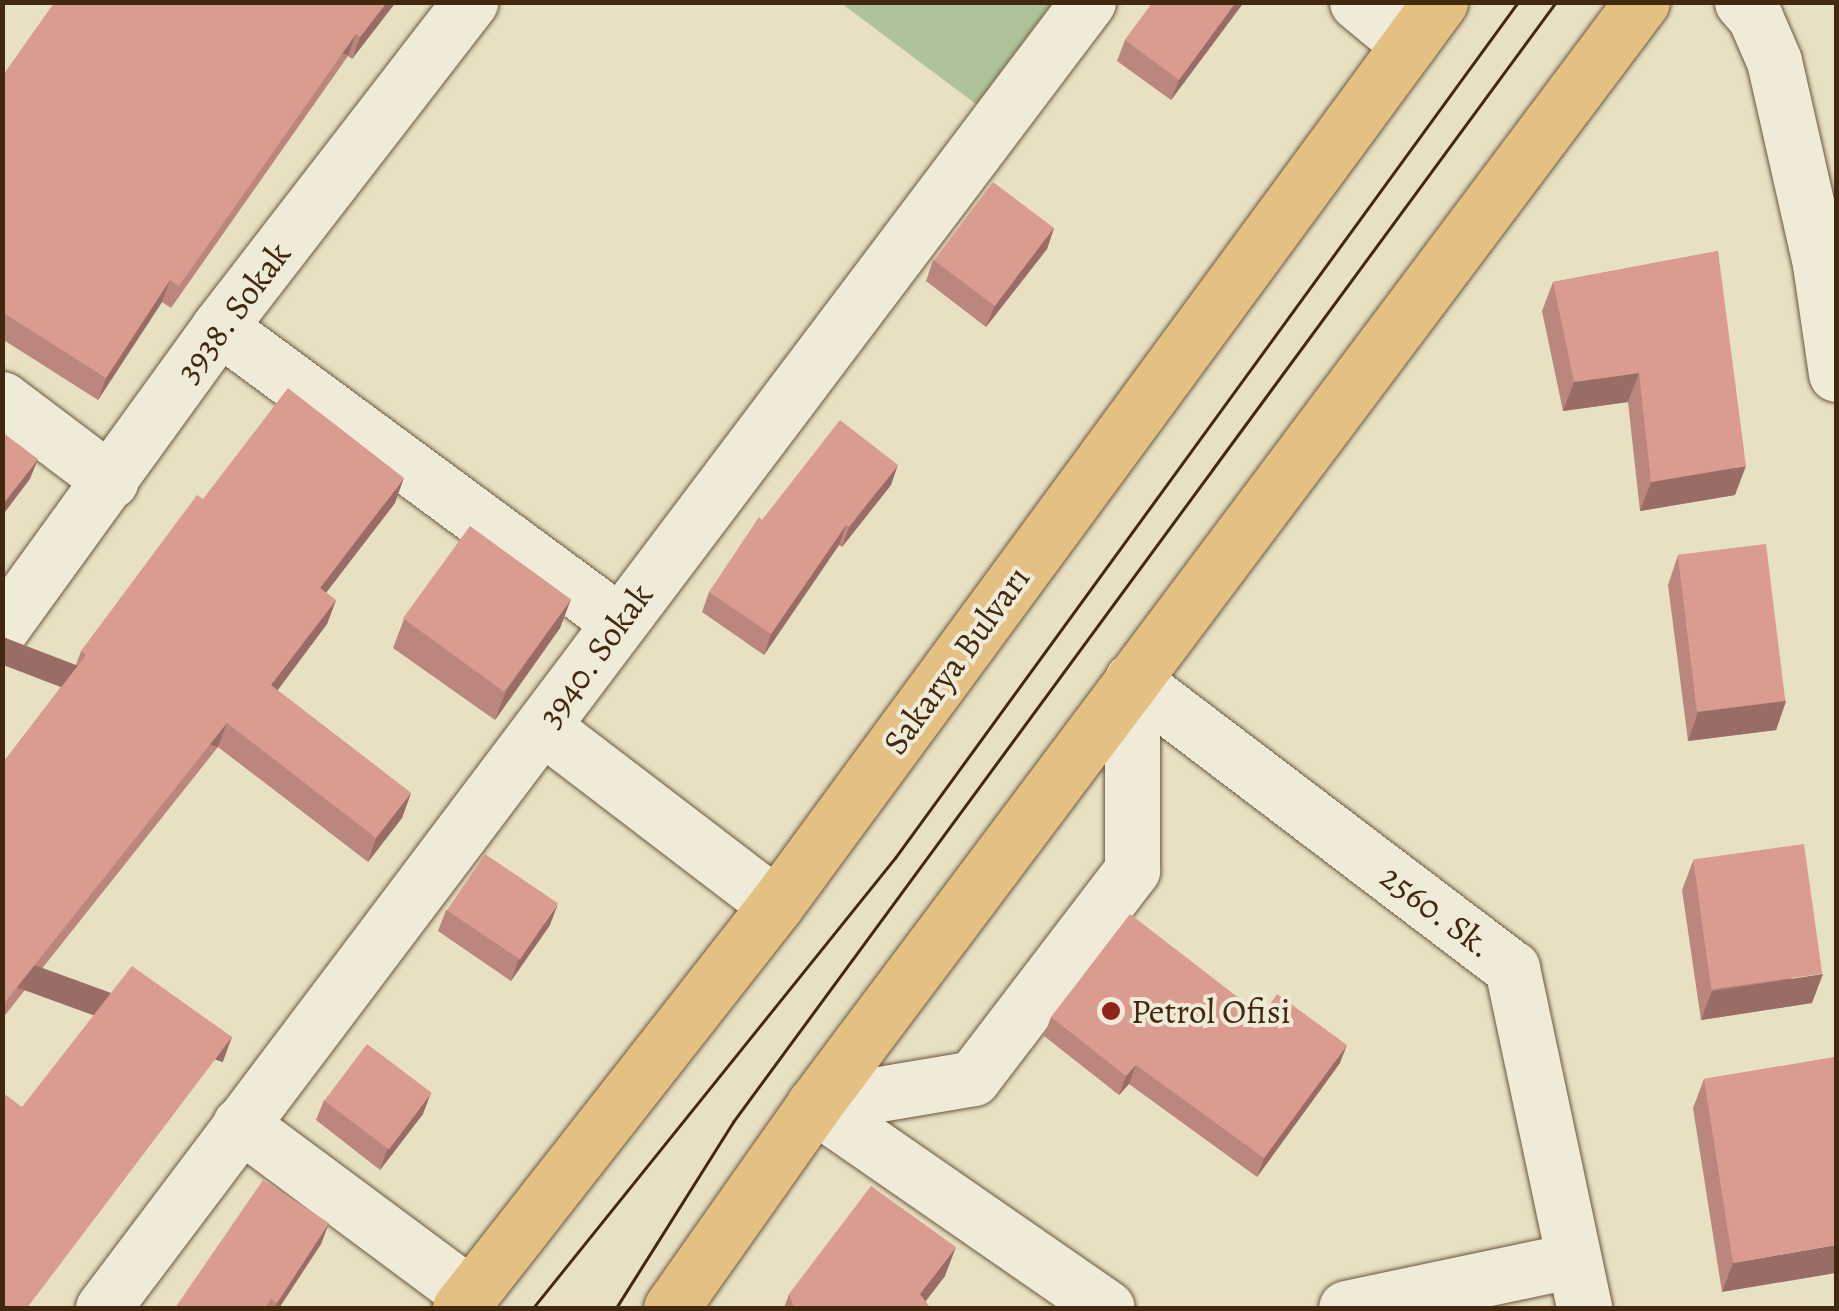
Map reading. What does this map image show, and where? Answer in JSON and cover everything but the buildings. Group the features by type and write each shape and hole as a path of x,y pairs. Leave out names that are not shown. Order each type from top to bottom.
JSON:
{"main road":[{"path":"671,1308 814,1104 1642,2"},
{"name":"Sakarya Bulvarı","path":"466,1302 776,906 1424,24"}],"street":[{"name":"3938. Sokak","path":"2,627 219,328 470,2"},
{"name":"3940. Sokak","path":"103,1308 1088,2"},
{"path":"1357,2 1424,24"},
{"path":"1742,2 1755,16 1774,61 1835,341"},
{"path":"219,328 619,622"},
{"path":"2,399 111,480"},
{"path":"814,1104 973,1078 1132,870 1132,680"},
{"name":"2560. Sk.","path":"1132,680 1512,968 1578,1284"},
{"path":"543,726 776,906"},
{"path":"814,1104 1106,1308"},
{"path":"240,1124 466,1302"},
{"path":"1346,1308 1578,1284"}],"green space":[{"path":"841,3 1052,3 976,104"}],"tram line":[{"path":"533,1308 895,858 1518,2"},
{"path":"616,1308 733,1122 1556,2"}],"place":[{"name":"Petrol Ofisi","path":"1111,1011"}]}
